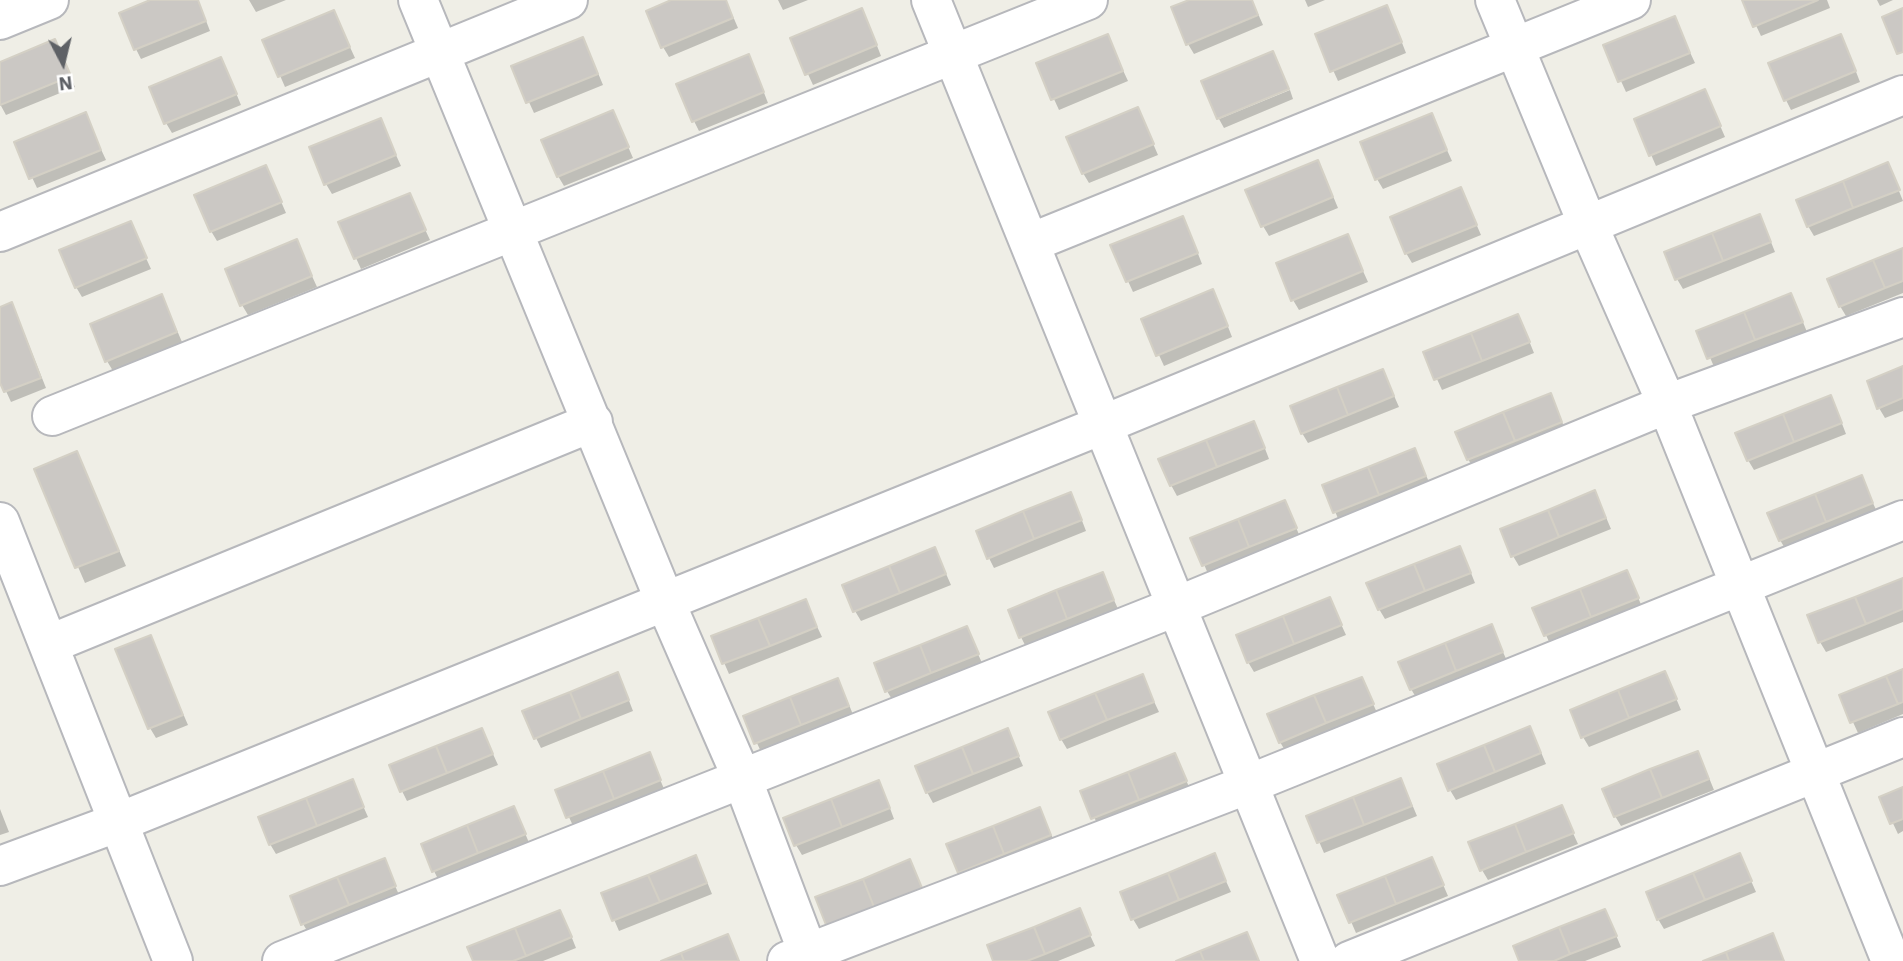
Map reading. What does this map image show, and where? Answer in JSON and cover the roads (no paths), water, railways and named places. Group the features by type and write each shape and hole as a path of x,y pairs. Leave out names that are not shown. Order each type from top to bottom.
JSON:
{"street":[{"path":"0,20 49,0"},
{"path":"418,0 664,599 742,778 802,958 1249,785 1903,520"},
{"path":"0,232 568,0"},
{"path":"931,0 1175,607 1321,961"},
{"path":"52,416 1088,0"},
{"path":"1495,0 1588,225 1667,404 1891,961"},
{"path":"1030,243 1631,0"},
{"path":"0,866 119,822 664,599 1102,425 1903,95"},
{"path":"282,961 1175,607 1667,404 1903,317"},
{"path":"50,644 593,422"},
{"path":"0,522 173,961"},
{"path":"1349,961 1903,737"}]}
